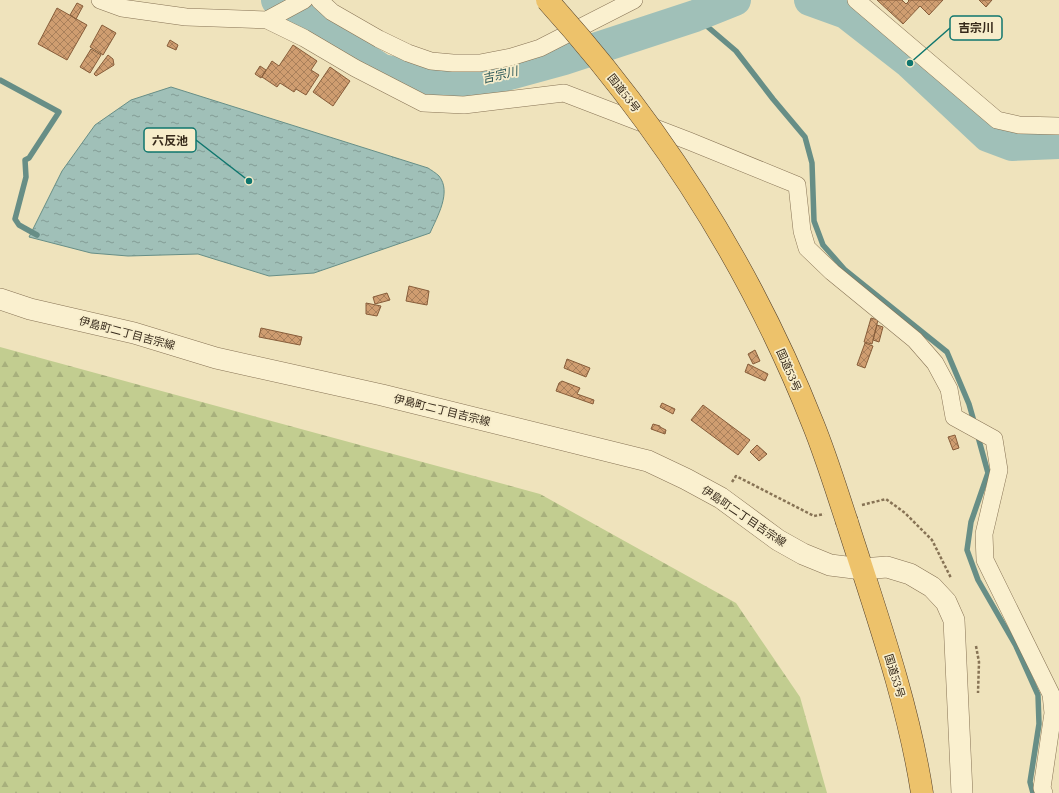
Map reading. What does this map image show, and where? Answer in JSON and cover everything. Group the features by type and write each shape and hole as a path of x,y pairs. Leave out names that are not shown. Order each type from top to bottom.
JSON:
{"highway":[{"name":"国道53号","path":"547,0 598,60 644,118 687,179 738,263 774,335 810,417 847,522 908,719 922,793"}],"street":[{"path":"100,0 122,8 186,17 270,19 355,68 423,103 464,105 564,93 689,141 797,185 802,231 807,248 832,272 915,340 935,362 949,389 954,417 994,439 999,470 984,534 985,560 1051,694 1053,713 1042,788 1044,793"},
{"path":"270,19 304,0"},
{"path":"318,0 332,12 379,39 408,53 431,61 480,63 511,57 540,48 634,0"},
{"path":"856,0 997,120 1020,126 1059,126"},
{"name":"伊島町二丁目吉宗線","path":"0,299 30,309 134,333 216,358 382,395 648,461 721,498 778,540 803,554 830,565 862,569 887,567 910,574 932,587 946,602 954,620 962,793"}],"green space":[{"path":"0,347 540,494 736,603 800,697 827,793 0,793"}],"water":[{"path":"171,87 428,168 439,176 443,182 444,189 442,204 430,233 314,273 269,276 198,254 128,256 91,253 29,237 62,171 95,125 131,100"}],"building":[{"path":"877,0 902,0 906,4 909,1 908,0 943,0 929,15 920,6 903,24"},
{"path":"979,0 992,0 986,7"},
{"path":"77,3 83,6 76,19 70,15"},
{"path":"57,8 87,25 67,60 38,44"},
{"path":"102,25 116,33 103,55 90,47"},
{"path":"170,40 178,45 176,50 167,46"},
{"path":"293,45 317,61 311,70 319,75 306,95 296,89 294,92 280,83 277,87 262,77 272,61 279,66"},
{"path":"91,49 101,55 90,73 80,67"},
{"path":"108,55 113,59 114,65 96,76 94,74"},
{"path":"260,66 266,70 261,78 255,74"},
{"path":"330,67 350,81 333,106 313,92"},
{"path":"409,286 429,291 427,305 406,301"},
{"path":"387,293 390,300 375,304 373,297"},
{"path":"366,303 381,306 377,316 366,314"},
{"path":"871,318 878,320 872,344 864,342"},
{"path":"877,325 883,327 879,342 873,340"},
{"path":"261,328 302,337 300,345 259,337"},
{"path":"865,343 873,346 865,368 857,365"},
{"path":"755,350 760,361 753,364 748,354"},
{"path":"567,359 590,368 586,377 564,368"},
{"path":"748,364 768,374 765,381 745,372"},
{"path":"562,381 580,388 577,394 594,400 593,404 556,391 559,383"},
{"path":"662,403 675,409 673,414 660,407"},
{"path":"703,405 750,440 738,455 691,420"},
{"path":"653,424 666,430 665,434 651,429"},
{"path":"955,435 959,448 953,450 948,437"},
{"path":"757,445 767,454 759,461 750,452"}],"waterway":[{"name":"吉宗川","path":"277,0 382,70 437,82 484,81 564,59 695,16 735,0"},
{"name":"吉宗川","path":"810,0 846,13 910,63 988,136 1012,145 1059,143"},
{"path":"695,16 736,51 805,137 812,163 814,221 823,245 845,270 947,352 969,404 975,425"},
{"path":"0,80 59,112 29,158 25,160 26,177 15,219 19,225 37,235"},
{"path":"977,433 988,473 971,522 967,550 978,580 1016,646 1038,695 1039,724 1030,782 1033,793"}],"place":[{"name":"吉宗川","path":"910,63"},
{"name":"六反池","path":"249,181"}]}
